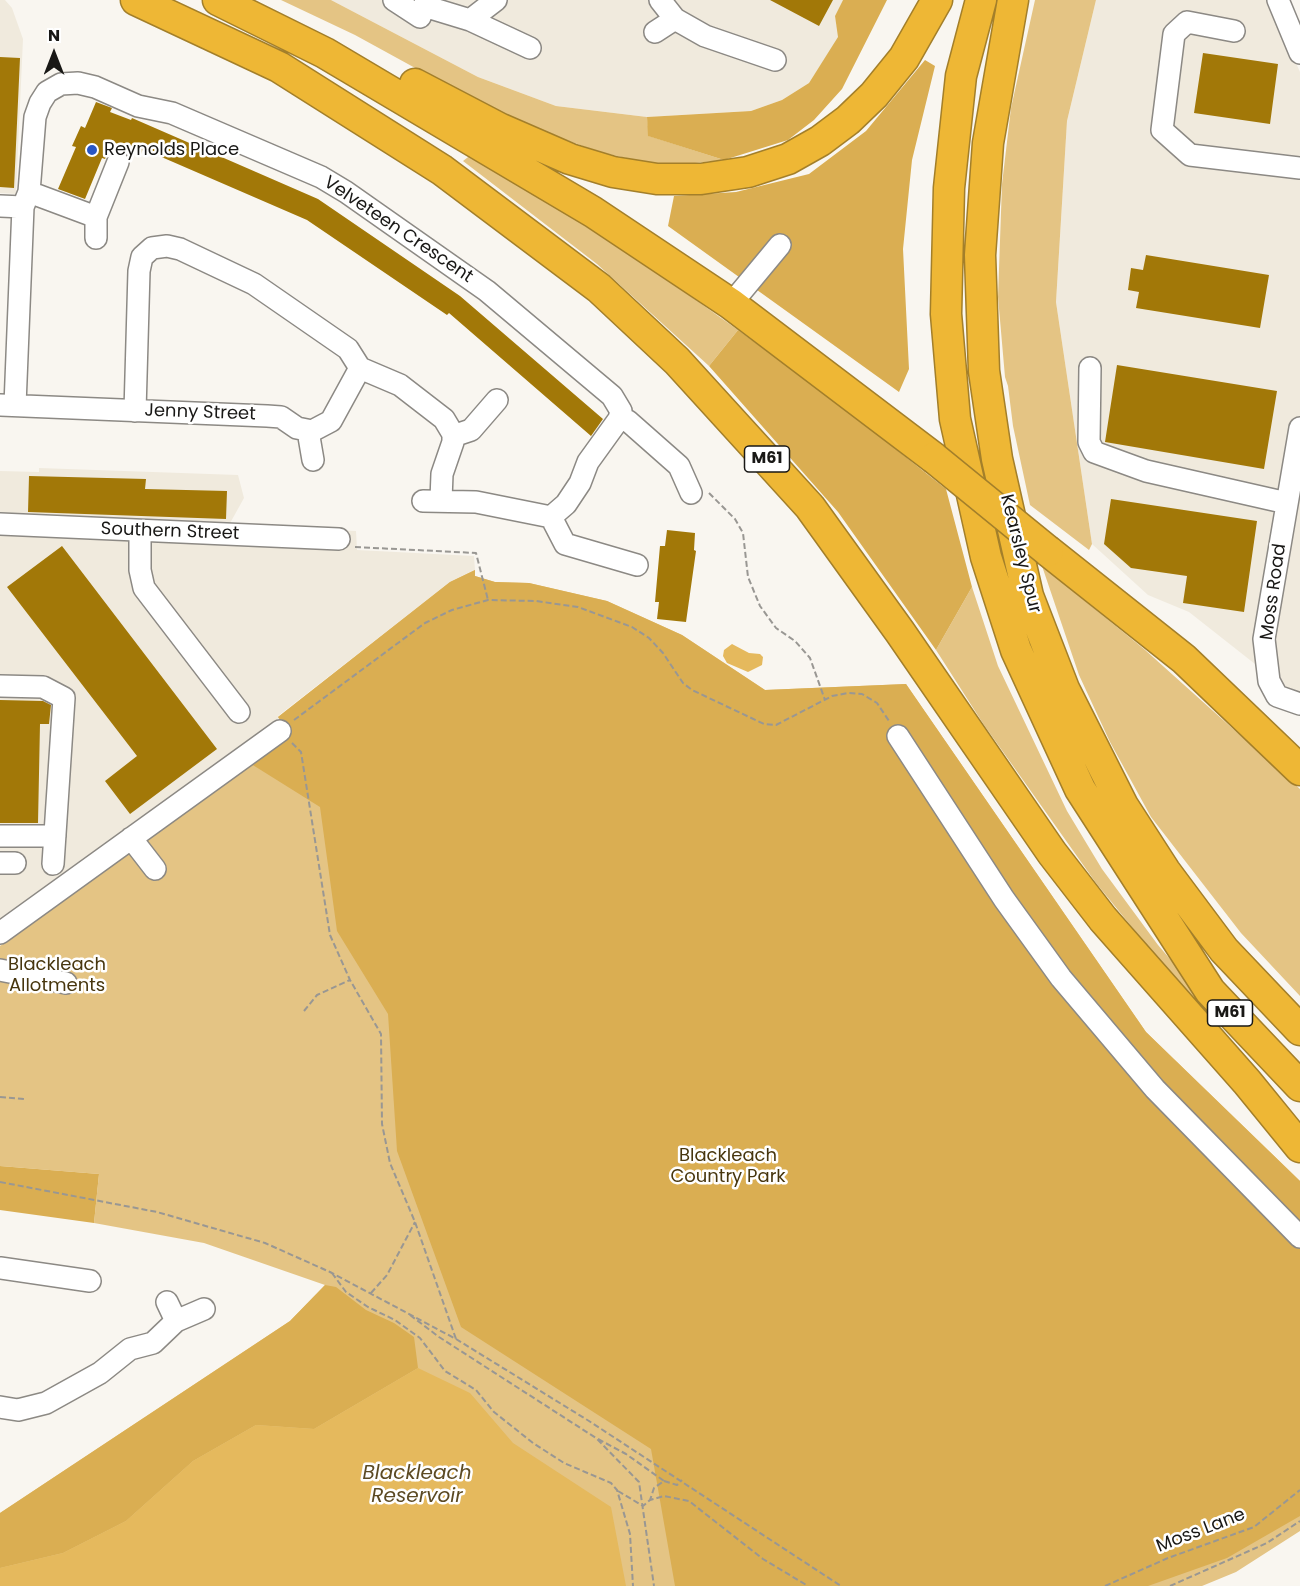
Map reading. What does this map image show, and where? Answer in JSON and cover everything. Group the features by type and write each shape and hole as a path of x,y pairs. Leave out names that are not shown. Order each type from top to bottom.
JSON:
{"highway":[{"name":"M61","path":"136,0 279,67 442,171 599,288 677,361 810,507 900,632 1052,853 1103,920 1247,1082 1300,1147"},
{"path":"218,0 325,53 414,105 593,212 731,304 934,458 1184,659 1300,770"},
{"path":"226,0 334,45 501,129 570,159 614,172 657,179 701,179 748,172 788,159 820,141 848,120 904,58 937,0"},
{"name":"Kearsley Spur","path":"981,0 961,76 949,188 946,314 955,419 986,557 1016,650 1080,789 1171,932"},
{"name":"Kearsley Spur","path":"1012,0 988,143 980,255 987,393 997,459 1028,596 1064,689 1123,806 1164,871 1224,950 1300,1030"},
{"name":"M61","path":"1171,932 1300,1065"},
{"name":"M61","path":"1171,932 1210,991 1300,1086"},
{"name":"M61","path":"1247,1082 1300,1128"}],"street":[{"path":"394,0 420,17 425,3 470,20 530,48"},
{"path":"470,20 496,0"},
{"path":"660,0 675,20 699,44 775,60"},
{"path":"1278,0 1300,53"},
{"path":"655,32 675,20"},
{"path":"1234,31 1187,22 1174,34 1162,130 1190,155 1300,168"},
{"name":"Velveteen Crescent","path":"7,405 36,117 40,103 47,92 61,84 78,83 95,87 138,106 172,113 321,177 346,192 487,291 612,396 621,411 620,419"},
{"path":"96,238 96,217 118,162"},
{"path":"0,206 26,199 96,217"},
{"path":"731,304 780,245"},
{"path":"135,411 139,271 142,257 152,248 167,246 180,249 254,284 348,349 360,368 400,386 444,419 453,436 432,501 496,505 551,517"},
{"path":"313,460 308,431 319,429 331,421 360,368"},
{"path":"1090,368 1089,442 1094,452 1146,471 1287,503"},
{"path":"453,436 471,430 496,400"},
{"name":"Jenny Street","path":"7,405 280,417 297,428 308,431"},
{"path":"551,517 566,504 580,483 588,462 620,419 628,421 679,466 700,493"},
{"name":"Moss Road","path":"1300,428 1264,639 1269,681 1277,696 1300,704"},
{"path":"551,517 565,544 637,566"},
{"name":"Southern Street","path":"0,524 339,539"},
{"path":"140,531 140,570 144,588 239,712"},
{"path":"0,686 44,687 64,698 54,864"},
{"path":"0,933 280,731"},
{"path":"898,736 1004,899 1060,978 1155,1089 1300,1237"},
{"path":"0,836 55,836"},
{"path":"131,838 155,869"},
{"path":"0,970 66,983"},
{"path":"0,1268 61,1285 90,1281"},
{"path":"0,1407 18,1410 46,1403 100,1373 130,1349 153,1343 172,1312 204,1309"}],"path":[{"path":"700,493 735,519 742,533 748,577 760,606 776,628 795,641 810,658 825,700"},
{"path":"339,539 356,548 476,553 488,600"},
{"path":"456,1339 415,1222 390,1163 382,1124 381,1034 350,980 330,934 301,752 280,731 425,623 452,610 488,600 536,601 578,607 632,627 656,646 683,683 692,690 764,724 776,725 825,700 848,693 862,694 877,703 898,736"},
{"path":"304,1011 317,995 350,980"},
{"path":"0,1097 24,1100"},
{"path":"0,1182 157,1212 265,1243 330,1272 456,1339 682,1480 841,1586"},
{"path":"371,1293 387,1275 415,1222"},
{"path":"330,1272 346,1292 368,1307 395,1320 420,1338 445,1371 476,1390 494,1412 533,1443 564,1463 611,1483 617,1490 643,1506"},
{"path":"400,1308 439,1337 596,1438 626,1454 664,1481 677,1485 682,1480"},
{"path":"596,1438 639,1482 654,1586"},
{"path":"643,1506 650,1500 654,1488 664,1481"},
{"path":"617,1490 630,1534 633,1586"},
{"name":"Moss Lane","path":"1105,1586 1168,1558 1254,1527 1300,1490"},
{"path":"650,1500 674,1496 689,1501 763,1559 808,1586"},
{"path":"1170,1586 1267,1543 1300,1521"}],"shaded area":[{"path":"0,0 5,0 12,8 23,39 16,194 0,193"},
{"path":"331,0 843,0 835,16 839,37 809,83 782,100 751,111 647,117 556,106 478,77"},
{"path":"1096,0 1268,0 1300,72 1300,712 1270,702 1264,695 1255,664 1189,612 1148,595 1092,544 1056,302 1067,121"},
{"path":"39,468 238,475 244,498 229,525 356,531 357,550 474,556 475,570 450,582 278,716 290,733 0,946 0,471 39,472"}],"green space":[{"path":"281,0 331,0 478,77 556,106 647,117 649,136 724,160 685,164 649,163 599,152 542,131 459,92 355,35"},
{"path":"843,0 887,0 842,89 814,120 788,140 724,160 648,136 647,117 751,111 782,100 809,83 838,37 835,16"},
{"path":"1035,0 1096,0 1067,121 1056,302 1092,544 1089,550 1030,505 1005,377 998,297 1002,184 1011,108"},
{"path":"925,60 935,66 912,160 903,249 909,369 899,392 668,226 674,196 736,192 809,174 866,131"},
{"path":"472,154 648,266 738,330 709,366 597,264 463,161"},
{"path":"738,330 839,404 946,489 972,587 936,650 838,512 709,366"},
{"path":"1042,566 1144,649 1300,789 1300,996 1241,933 1151,817 1110,742 1079,675"},
{"name":"Blackleach Country Park","path":"475,570 475,576 495,582 529,583 607,601 682,635 765,690 906,684 1146,1032 1300,1181 1300,1531 1236,1572 1202,1586 0,1586 0,1513 290,1321 325,1285 204,1243 94,1223 99,1174 0,1166 0,946 290,732 278,717 450,582"},
{"name":"Blackleach Country Park","path":"475,570 475,576 495,582 529,583 607,601 682,635 765,690 906,684 1146,1032 1300,1181 1300,1516 1227,1558 1148,1586 675,1586 651,1449 461,1327 397,1151 388,1014 337,931 320,807 248,762 290,733 278,717 450,582"},
{"path":"972,587 998,666 1067,811 1102,869 1158,945 1242,1043 1241,1046 1175,980 1096,883 984,725 936,650"},
{"path":"0,1166 99,1174 94,1223 0,1210"},
{"path":"325,1285 336,1287 366,1310 394,1323 414,1337 418,1368 314,1429 256,1425 193,1461 126,1521 63,1553 0,1568 0,1513 290,1321"}],"water":[{"path":"732,644 749,653 760,654 763,657 762,665 748,672 727,663 723,656 724,650"},
{"name":"Blackleach Reservoir","path":"418,1368 470,1393 513,1443 611,1507 626,1586 0,1586 0,1568 63,1553 126,1521 193,1461 256,1425 314,1429"}],"building":[{"path":"770,0 833,0 819,26"},
{"path":"1203,53 1278,64 1270,124 1194,113"},
{"path":"0,57 20,58 14,188 0,187"},
{"path":"96,102 112,108 110,112 131,120 132,118 318,199 460,296 603,419 591,436 449,313 447,315 307,220 143,149 141,154 113,142 105,159 102,158 85,199 58,189 76,147 72,146 81,126 85,128"},
{"path":"1146,255 1269,275 1260,328 1136,308 1139,292 1128,290 1131,268 1143,270"},
{"path":"1117,365 1277,391 1264,469 1105,442"},
{"path":"29,476 146,479 145,489 227,491 226,519 28,512"},
{"path":"1111,499 1257,521 1244,612 1183,603 1187,576 1131,568 1104,544"},
{"path":"667,530 695,533 694,550 696,551 686,622 657,619 659,602 655,602 660,546 665,546"},
{"path":"62,546 217,749 130,814 105,781 137,756 7,587"},
{"path":"0,700 43,701 51,705 49,724 40,724 38,823 0,823"}],"place":[{"name":"Reynolds Place","path":"92,150"}],"park label":[{"name":"Blackleach Allotments","path":"57,975"}]}
